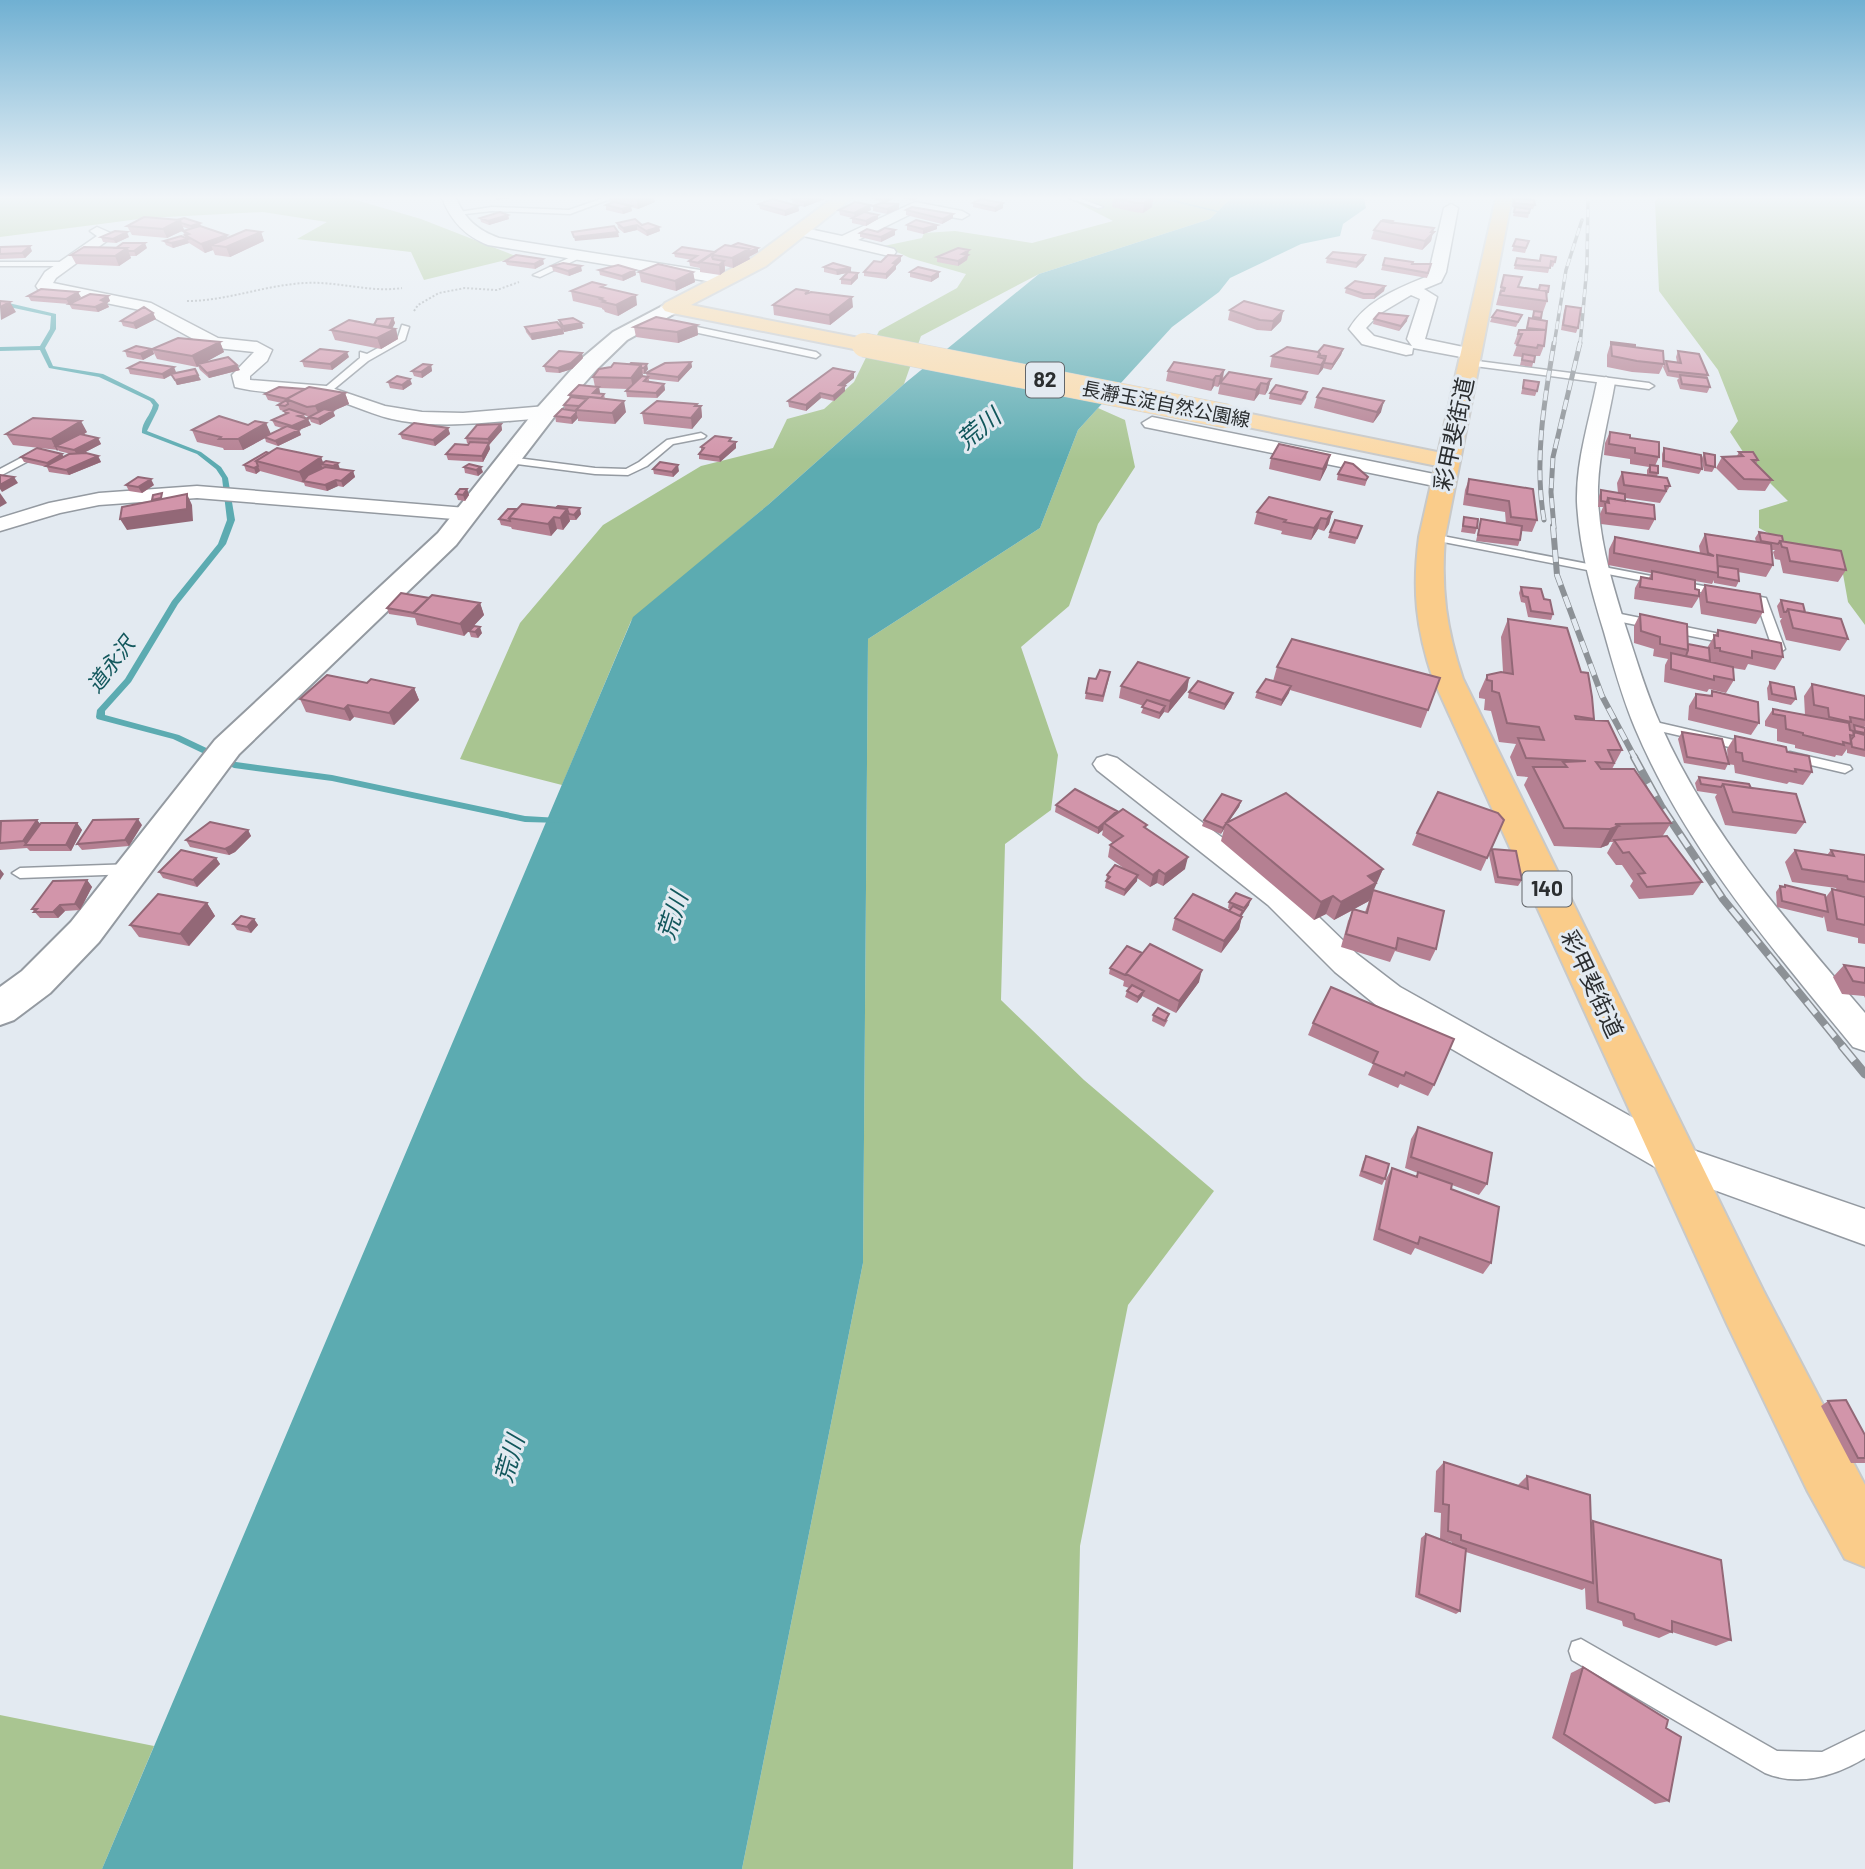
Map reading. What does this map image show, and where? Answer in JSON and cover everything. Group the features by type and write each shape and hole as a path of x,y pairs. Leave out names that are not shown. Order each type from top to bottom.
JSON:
{"highway":[{"name":"彩甲斐街道","path":"1486,285 1445,472 1426,584 1429,613 1448,679 1675,1160 1820,1459 1865,1539"}],"main road":[{"path":"664,318 715,285"},
{"name":"長瀞玉淀自然公園線","path":"664,318 864,345 1224,407 1445,472"}],"street":[{"path":"44,285 145,306 214,343 257,347 263,350 261,357 241,374 241,383 254,387 325,392 380,411 419,418 446,420 546,412"},
{"path":"1406,350 1368,340 1357,329 1360,322 1381,305 1420,285"},
{"path":"1411,289 1429,297 1416,339 1419,344 1471,358"},
{"path":"0,1009 36,982 67,952 228,747 447,539 546,412 589,364 620,336 664,318"},
{"path":"1606,382 1588,499 1591,538 1611,616 1647,724 1678,787 1710,836 1791,948 1865,1037"},
{"path":"1197,432 1224,407"},
{"path":"1152,423 1445,472"},
{"path":"0,525 67,505 197,492 466,514"},
{"path":"1107,764 1279,897 1346,963 1388,996 1675,1160 1865,1227"}],"lane":[{"path":"664,318 816,355"},
{"path":"325,392 364,357 402,338 405,327"},
{"path":"1471,358 1606,382 1649,386"},
{"path":"509,460 628,472 643,464 670,442 701,436"},
{"path":"0,473 34,454"},
{"path":"1432,537 1762,600 1779,649 1611,616"},
{"path":"1647,724 1845,769"},
{"path":"20,873 133,869"},
{"path":"1581,1651 1774,1764 1805,1768 1833,1764 1865,1744"}],"path":[{"path":"179,300 202,301 290,285"},
{"path":"338,285 373,291 401,288"},
{"path":"405,327 418,305 439,293 466,288 498,290 510,285"}],"green space":[{"path":"959,285 1018,285 921,336 904,384 769,504 631,621 562,785 460,759 520,623 603,525 701,466 773,448 787,419 824,409 854,382 879,331"},
{"path":"1659,285 1865,285 1865,625 1848,602 1843,574 1759,528 1759,510 1788,501 1751,464 1730,432 1738,421 1718,370 1659,291"},
{"path":"1098,408 1125,420 1135,467 1098,524 1069,606 1021,647 1058,755 1051,810 1005,844 1001,1000 1084,1080 1214,1191 1128,1305 1080,1546 1073,1869 742,1869 863,1263 868,639 1040,528 1078,430"},
{"path":"0,1715 154,1746 102,1869 0,1869"}],"water":[{"name":"荒川","path":"1025,285 1224,285 1172,327 1078,430 1040,528 868,639 863,1263 742,1869 102,1869 633,617 769,504 904,384"}],"building":[{"path":"584,285 605,285 601,287 636,295 616,305 603,302 605,301 600,299 602,298 571,291"},
{"path":"1350,285 1385,286 1375,294 1364,294 1346,288"},
{"path":"1519,285 1546,291 1547,301 1500,295 1505,288 1501,287"},
{"path":"1540,285 1549,286 1548,292 1539,290"},
{"path":"41,289 78,292 66,299 28,296"},
{"path":"796,289 808,291 805,294 811,292 852,297 829,315 773,305"},
{"path":"90,294 108,296 101,300 106,302 95,307 69,304"},
{"path":"1244,301 1283,311 1273,321 1260,320 1230,310"},
{"path":"1566,306 1581,308 1578,328 1563,325"},
{"path":"144,307 153,313 133,323 121,321"},
{"path":"1497,310 1522,315 1518,322 1492,317"},
{"path":"1534,311 1542,312 1541,318 1533,317"},
{"path":"1379,313 1408,316 1401,326 1374,319"},
{"path":"656,317 697,325 677,332 634,327"},
{"path":"393,318 389,327 374,325 377,319"},
{"path":"573,318 582,323 563,326 559,320"},
{"path":"1529,318 1547,321 1546,330 1527,328"},
{"path":"349,320 395,329 377,338 331,330"},
{"path":"557,322 563,329 530,334 525,327"},
{"path":"1519,330 1546,330 1544,346 1538,345 1537,348 1517,345 1522,334 1518,334"},
{"path":"178,338 220,342 192,356 152,349"},
{"path":"1611,344 1635,345 1635,347"},
{"path":"1611,344 1663,351 1664,364 1612,356"},
{"path":"1324,345 1343,349 1333,364 1324,363 1326,356 1319,355 1318,352"},
{"path":"136,346 152,349 140,354 125,351"},
{"path":"1287,347 1318,352 1318,357 1325,359 1321,365 1272,356"},
{"path":"320,349 347,352 330,364 302,361"},
{"path":"559,351 582,353 571,363 558,368 544,366"},
{"path":"1678,351 1699,354 1708,375 1669,371 1666,361 1681,363"},
{"path":"1523,354 1535,356 1534,362 1522,360"},
{"path":"228,357 237,365 207,373 198,364"},
{"path":"140,362 174,367 162,374 128,368"},
{"path":"691,362 678,377 646,373 665,363"},
{"path":"1174,362 1224,370 1213,380 1168,371"},
{"path":"614,363 641,365 631,378 593,377 599,369 611,367"},
{"path":"631,363 647,364 641,368 641,365"},
{"path":"423,364 431,365 421,372 412,371"},
{"path":"833,368 854,372 839,385 845,386 833,396 820,393 806,405 788,401"},
{"path":"195,369 198,375 175,380 171,374"},
{"path":"1229,372 1271,379 1267,384 1261,383 1256,390 1220,383"},
{"path":"1680,375 1707,378 1710,387 1682,384"},
{"path":"397,376 410,379 402,385 388,382"},
{"path":"642,376 648,377 644,381 664,384 656,393 626,391"},
{"path":"1524,380 1539,382 1537,391 1523,388"},
{"path":"579,385 599,387 593,393 604,394 601,398 569,395"},
{"path":"1276,385 1307,392 1302,400 1270,393"},
{"path":"279,387 305,389 287,399 265,394"},
{"path":"309,387 345,393 307,407 286,399"},
{"path":"1323,388 1384,401 1377,412 1317,397"},
{"path":"571,397 587,399 579,406 564,405"},
{"path":"589,397 624,401 612,413 576,410"},
{"path":"657,401 701,406 691,418 642,413"},
{"path":"289,409 304,414 298,416 308,419 292,426 272,420 288,413 284,411"},
{"path":"324,409 333,411 318,419 309,417"},
{"path":"562,409 576,413 571,418 555,416"},
{"path":"219,416 248,425 255,421 266,423 238,439 219,439 221,437 192,430"},
{"path":"33,418 81,421 51,439 6,434"},
{"path":"414,423 448,428 433,440 400,434"},
{"path":"501,424 488,439 466,438 477,425"},
{"path":"287,426 299,430 275,441 264,437"},
{"path":"1610,432 1659,442 1659,457 1635,453 1635,448 1609,444"},
{"path":"80,434 98,438 74,450 56,446"},
{"path":"715,436 731,438 729,441 736,442 719,457 699,454 704,448 701,447"},
{"path":"470,442 489,443 482,456 446,454 455,444 468,445"},
{"path":"1279,444 1330,455 1323,469 1271,458"},
{"path":"37,448 62,454 47,463 21,457"},
{"path":"277,448 321,457 299,472 256,461"},
{"path":"1664,448 1701,455 1702,469 1664,461"},
{"path":"266,452 269,453 256,461 258,466 254,468 244,465"},
{"path":"1739,452 1753,452 1758,460 1752,460 1772,480 1744,479 1722,457 1743,456"},
{"path":"86,453 98,456 66,470 46,466 69,454"},
{"path":"1704,453 1715,455 1715,467 1706,465"},
{"path":"326,461 338,463 333,466 321,464"},
{"path":"660,462 678,465 672,472 653,469"},
{"path":"1345,462 1353,464 1368,477 1366,480 1338,474"},
{"path":"469,464 481,467 476,470 464,467"},
{"path":"1650,465 1658,466 1658,473 1650,472"},
{"path":"325,467 353,471 341,481 336,480 325,485 303,481 308,475"},
{"path":"1622,472 1667,478 1670,486 1665,486 1666,491 1624,485"},
{"path":"0,475 14,477 0,485"},
{"path":"138,477 151,479 138,487 126,485"},
{"path":"1469,479 1533,489 1537,520 1511,517 1509,501 1467,494"},
{"path":"460,489 467,489 463,495 456,494"},
{"path":"1601,490 1625,494 1625,501 1608,498 1607,502 1601,501"},
{"path":"162,493 161,498 152,500 153,495"},
{"path":"187,494 187,509 120,519 122,507"},
{"path":"1269,497 1332,512 1327,519 1321,518 1314,528 1284,522 1286,520 1257,512"},
{"path":"1608,498 1654,505 1655,519 1606,513 1605,502 1609,503"},
{"path":"522,504 567,509 560,518 554,517 548,524 509,518"},
{"path":"556,508 580,508 574,515 569,514 567,509"},
{"path":"508,509 516,509 509,518 510,521 499,519"},
{"path":"1464,517 1478,519 1477,528 1463,526"},
{"path":"1481,519 1522,526 1520,540 1478,535"},
{"path":"1335,520 1362,526 1357,538 1330,532"},
{"path":"1759,532 1782,536 1783,541 1778,544 1761,541"},
{"path":"1705,534 1771,544 1773,565 1717,555 1718,573 1614,553 1615,537 1714,556 1708,553"},
{"path":"1780,541 1841,551 1846,570 1790,561 1787,548 1782,547"},
{"path":"1718,566 1738,569 1739,581 1718,577"},
{"path":"1652,571 1695,580 1695,589 1699,590 1699,596 1640,587 1641,577 1652,579"},
{"path":"1705,585 1760,594 1763,612 1707,602"},
{"path":"1521,587 1541,589 1544,599 1550,600 1553,614 1531,611 1528,597 1523,596"},
{"path":"401,593 429,598 414,613 387,608"},
{"path":"432,595 480,603 460,624 413,613"},
{"path":"1781,600 1803,604 1805,612 1788,609 1784,612"},
{"path":"1788,609 1841,619 1848,639 1793,628"},
{"path":"1640,614 1687,624 1688,650 1660,644 1660,637 1641,631"},
{"path":"1508,619 1567,628 1581,672 1588,673 1592,697 1594,719 1575,716 1576,719 1608,721 1622,750 1608,750 1614,763 1596,762 1601,769 1634,769 1671,823 1615,824 1619,826 1610,829 1564,828 1533,767 1567,767 1563,762 1586,761 1526,758 1518,738 1544,740 1539,727 1507,723 1499,693 1492,691 1492,681 1487,680 1487,675 1501,672 1513,674"},
{"path":"474,626 480,627 475,632 469,631"},
{"path":"1718,630 1781,643 1783,657 1752,651 1752,658 1720,651 1720,648 1715,648 1714,635 1718,636"},
{"path":"1292,639 1440,678 1428,710 1277,667"},
{"path":"1688,644 1709,648 1710,661 1686,656"},
{"path":"1671,653 1733,667 1734,680 1714,676 1714,680 1671,669"},
{"path":"1138,662 1189,678 1170,701 1121,686"},
{"path":"1100,670 1110,672 1103,696 1086,693 1089,678 1096,679"},
{"path":"327,675 367,683 371,679 414,688 389,713 348,705 344,709 300,699"},
{"path":"1266,679 1291,686 1282,700 1257,692"},
{"path":"1198,681 1233,693 1225,704 1189,692"},
{"path":"1770,682 1794,687 1796,699 1772,694"},
{"path":"1812,684 1865,696 1865,720 1850,717 1851,722 1829,717 1828,708 1814,705"},
{"path":"1712,691 1758,702 1759,723 1696,708 1696,694 1712,696"},
{"path":"1147,700 1165,706 1160,713 1142,707"},
{"path":"1773,709 1849,723 1854,736 1850,735 1851,744 1843,742 1844,745 1786,729 1785,716 1773,714"},
{"path":"1854,725 1865,728 1865,733 1855,731"},
{"path":"1682,732 1722,739 1729,764 1687,757"},
{"path":"1854,732 1865,735 1865,750 1852,747"},
{"path":"1735,736 1786,747 1787,752 1809,756 1812,772 1795,769 1796,772 1743,761 1742,753 1736,752"},
{"path":"1699,777 1749,784 1751,788 1701,784"},
{"path":"1723,784 1796,794 1805,822 1733,812"},
{"path":"1075,789 1117,811 1098,828 1056,805"},
{"path":"1438,792 1498,813 1504,820 1487,858 1417,833"},
{"path":"1286,793 1383,869 1368,876 1376,883 1341,902 1333,896 1321,902 1226,823"},
{"path":"1222,794 1241,801 1223,828 1204,820"},
{"path":"1123,809 1188,857 1165,874 1159,870 1153,875 1110,845 1123,836 1104,823"},
{"path":"138,819 125,840 77,844 93,820"},
{"path":"37,820 23,841 0,843 1,821"},
{"path":"210,822 248,830 225,849 186,840"},
{"path":"41,823 77,823 66,845 25,845"},
{"path":"1667,836 1702,882 1647,887 1638,874 1645,873 1629,852 1623,853 1614,840"},
{"path":"1492,849 1516,851 1522,880 1498,877"},
{"path":"181,850 216,858 193,880 159,872"},
{"path":"1795,850 1834,856 1831,850 1865,855 1865,882 1848,879 1847,876 1802,869"},
{"path":"1115,865 1138,875 1125,890 1106,881"},
{"path":"87,880 75,904 60,905 53,912 34,912 37,909 32,909 53,881"},
{"path":"1780,886 1825,895 1828,912 1782,901"},
{"path":"1832,889 1865,897 1865,925 1837,919"},
{"path":"1373,890 1444,911 1436,949 1398,938 1396,949 1346,934 1353,909 1367,913"},
{"path":"1236,893 1251,899 1244,908 1229,902"},
{"path":"158,894 207,903 180,934 130,925"},
{"path":"1193,894 1242,917 1224,941 1175,918"},
{"path":"1233,906 1243,911 1240,916 1229,911"},
{"path":"241,916 254,919 247,927 233,924"},
{"path":"1150,944 1202,970 1179,1001 1126,974"},
{"path":"1127,946 1142,953 1125,975 1110,968"},
{"path":"1844,965 1865,968 1865,983 1853,981"},
{"path":"1132,985 1144,991 1138,997 1127,991"},
{"path":"1331,987 1454,1039 1434,1085 1406,1072 1404,1076 1373,1063 1378,1052 1313,1023"},
{"path":"1158,1008 1169,1014 1165,1021 1153,1015"},
{"path":"1418,1127 1492,1153 1487,1184 1411,1157"},
{"path":"1366,1156 1389,1164 1385,1179 1362,1171"},
{"path":"1392,1168 1417,1177 1418,1172 1452,1184 1451,1189 1499,1207 1491,1263 1420,1237 1418,1244 1379,1229"},
{"path":"1846,1400 1865,1435 1865,1458 1858,1458 1828,1401"},
{"path":"1444,1462 1528,1489 1527,1476 1590,1495 1593,1583 1461,1540 1461,1535 1448,1531 1449,1505 1443,1504"},
{"path":"1593,1521 1721,1560 1731,1640 1672,1621 1672,1632 1635,1619 1634,1614 1598,1602"},
{"path":"1426,1534 1466,1549 1460,1611 1419,1594"},
{"path":"1583,1667 1668,1720 1666,1728 1681,1737 1669,1801 1564,1734"}],"waterway":[{"name":"道永沢","path":"0,303 54,315 53,329 42,348"},
{"path":"0,349 42,348"},
{"name":"道永沢","path":"42,348 51,367 101,375 152,400 156,405 144,432 199,453 219,468 225,478 231,520 222,544 175,603 128,680 101,710 100,717 176,737 234,765 332,778 525,819 559,821"}],"railway":[{"path":"1554,345 1564,285"},
{"path":"1580,345 1585,285"},
{"path":"1544,520 1540,454 1554,343"},
{"path":"1554,528 1551,492 1553,457 1580,343"},
{"path":"1553,526 1557,575 1602,696 1635,758"},
{"path":"1634,757 1661,806 1723,899 1844,1048"},
{"path":"1842,1046 1865,1074"}]}
